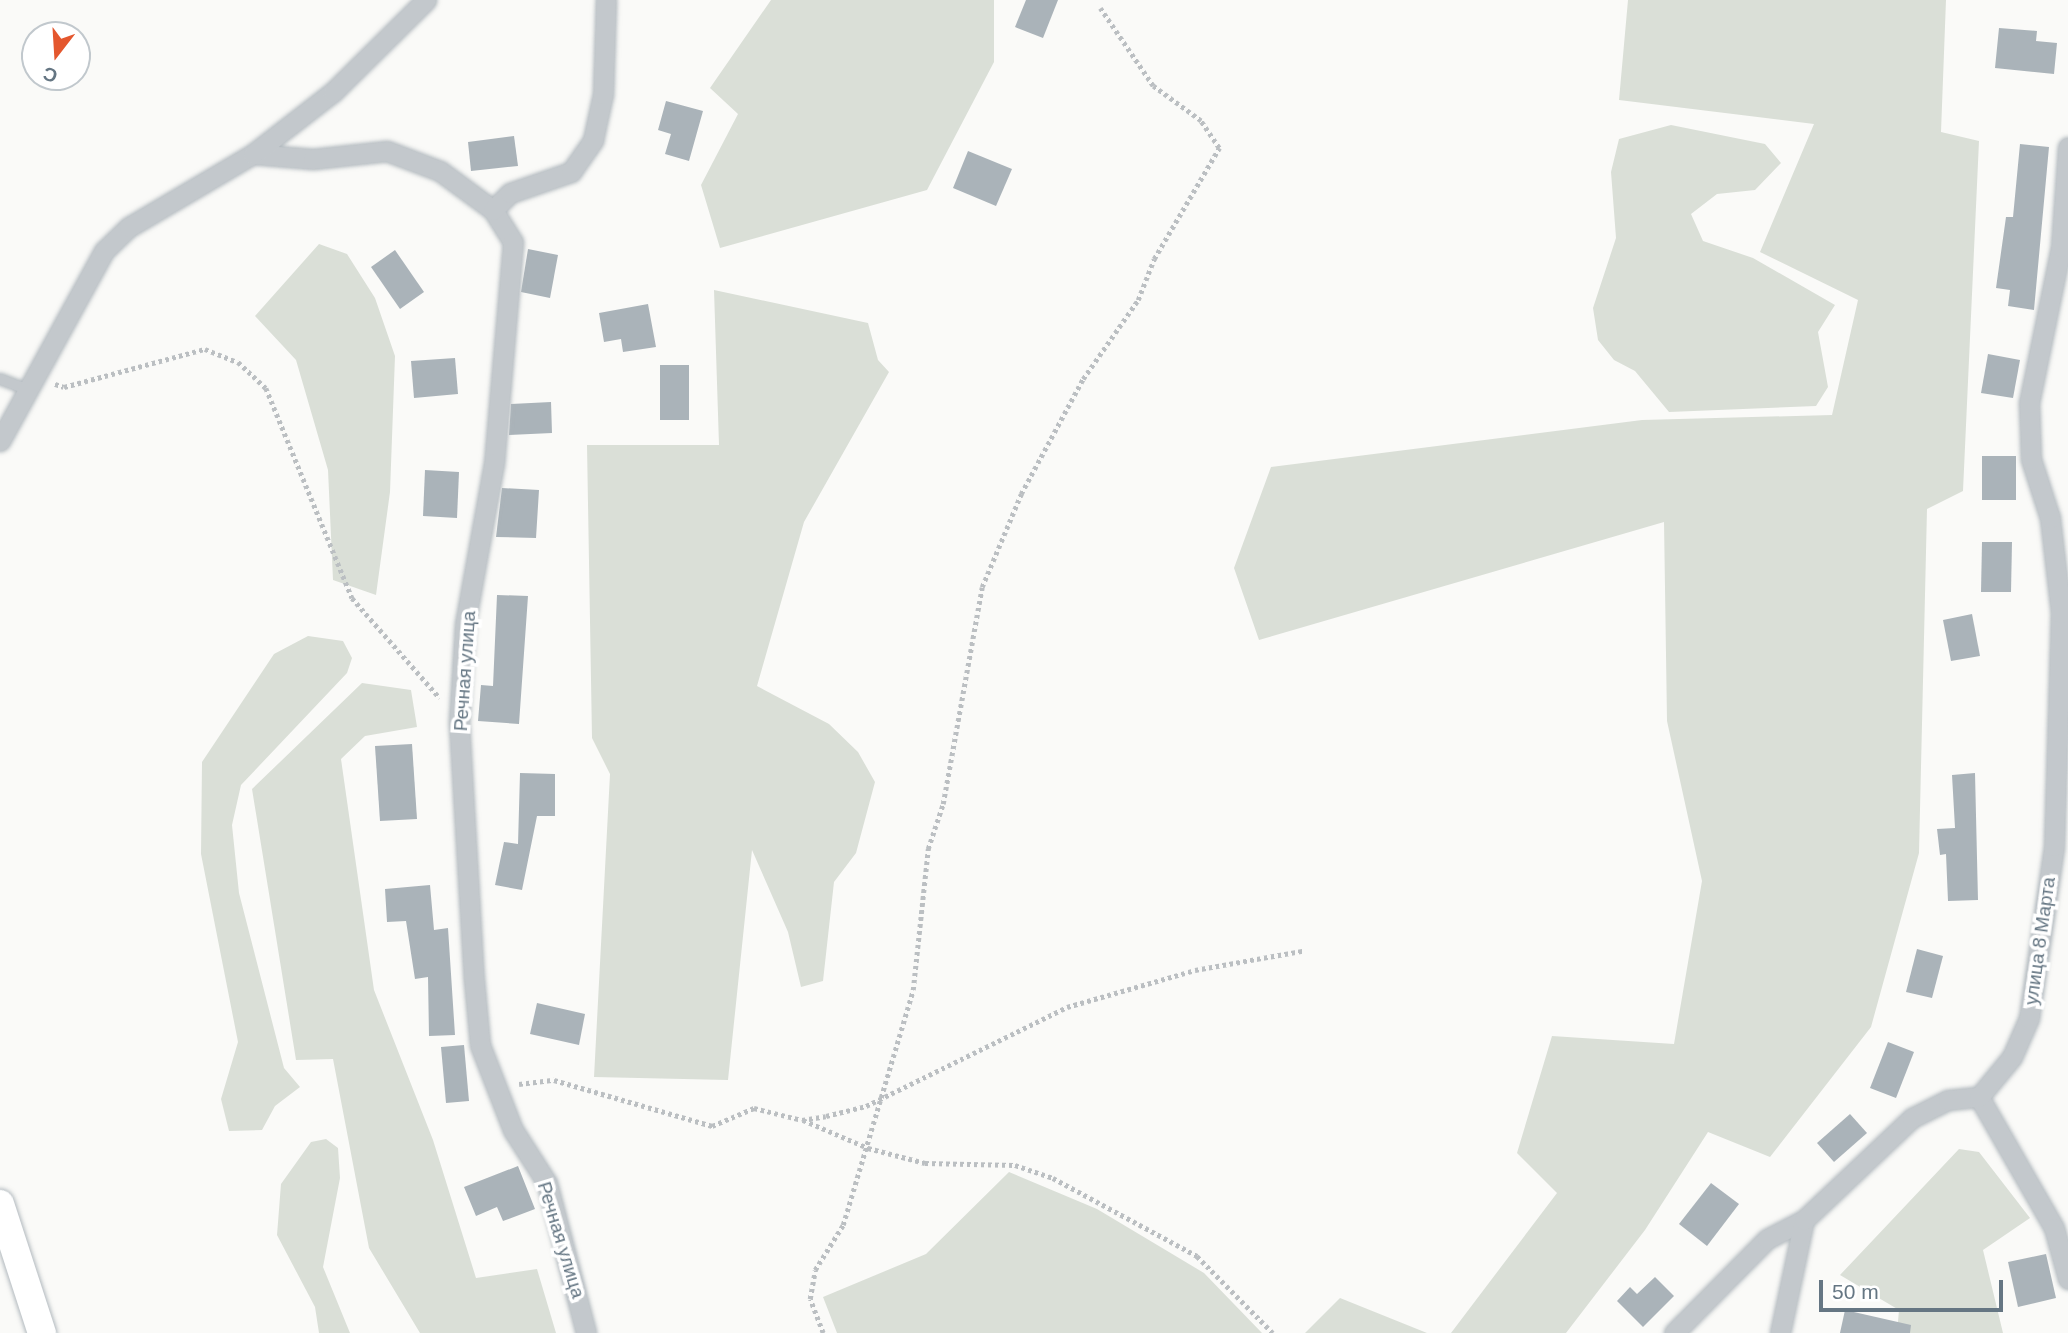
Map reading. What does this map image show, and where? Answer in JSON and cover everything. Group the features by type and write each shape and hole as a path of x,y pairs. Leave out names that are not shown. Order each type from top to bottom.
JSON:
{"main road":[{"path":"0,1204 42,1333"}],"street":[{"path":"0,441 32,387 104,251 129,227 253,153 333,92 426,0"},
{"path":"493,210 510,193 571,172 593,140 603,94 606,0"},
{"name":"улица 8 Марта","path":"1979,1097 2012,1057 2029,1018 2054,846 2061,612 2050,518 2031,459 2029,403 2062,247 2068,147"},
{"name":"Речная улица","path":"253,153 313,159 387,151 440,171 493,210 513,242 494,463 465,624 459,722 479,1032 513,1130 547,1183 586,1333"},
{"path":"1674,1333 1767,1239 1804,1220 1912,1118 1948,1100 1979,1097 2054,1228 2068,1279"},
{"path":"1780,1333 1804,1220"}],"lane":[{"path":"0,379 32,387"}],"path":[{"path":"823,1333 810,1299 815,1270 843,1225 913,990 928,849 943,804 982,587 1021,494 1083,379 1138,300 1154,259 1219,148 1201,121 1153,86 1100,8"},
{"path":"32,387 64,387 205,349 238,362 267,388 352,598 459,722"},
{"path":"802,1120 879,1100 1066,1007 1195,970 1302,951"},
{"path":"497,1087 554,1080 712,1126 754,1108 802,1120 868,1148 925,1163 1014,1165 1052,1178 1197,1256 1273,1333"}],"shaded area":[{"path":"771,0 994,0 994,62 927,190 720,248 701,185 738,114 710,88"},
{"path":"1628,0 1946,0 1941,132 1979,141 1963,491 1927,509 1919,853 1871,1027 1770,1157 1708,1132 1645,1230 1566,1333 1451,1333 1557,1193 1517,1153 1552,1036 1674,1044 1702,881 1667,721 1664,522 1259,640 1234,568 1271,467 1642,420 1832,415 1858,300 1760,252 1814,124 1619,100"},
{"path":"1671,125 1765,144 1781,163 1755,190 1717,194 1691,214 1703,241 1753,258 1835,305 1818,332 1828,387 1816,406 1669,412 1635,371 1614,360 1598,340 1593,308 1616,238 1611,172 1619,139"},
{"path":"319,244 347,254 375,298 395,356 390,492 376,595 333,580 328,470 296,360 255,316"},
{"path":"714,290 868,323 878,360 889,372 804,522 757,686 829,724 858,752 875,782 856,853 834,882 823,981 801,987 788,932 752,850 728,1080 594,1077 610,774 592,738 587,445 719,445"},
{"path":"308,636 343,641 352,658 347,673 241,785 232,825 239,893 284,1068 300,1087 275,1106 262,1130 229,1131 221,1099 238,1042 201,854 202,762 274,654"},
{"path":"362,683 411,690 417,727 365,736 341,759 374,990 433,1140 476,1278 537,1269 556,1333 420,1333 369,1248 333,1059 296,1060 252,789"},
{"path":"326,1139 338,1148 340,1178 323,1267 350,1333 319,1333 315,1307 277,1235 281,1184 311,1142"},
{"path":"1959,1149 1979,1152 2030,1218 1983,1250 2003,1333 1897,1333 1899,1310 1840,1275"},
{"path":"1009,1172 1097,1209 1204,1273 1262,1333 837,1333 823,1297 926,1254"},
{"path":"1340,1298 1427,1333 1305,1333"}],"building":[{"path":"1026,0 1058,0 1043,38 1015,27"},
{"path":"1999,28 2037,31 2036,41 2057,43 2054,74 1995,68"},
{"path":"666,101 703,111 689,161 665,154 671,134 658,130"},
{"path":"514,136 518,166 471,171 468,142"},
{"path":"2020,144 2049,147 2034,310 2008,306 2010,290 1996,288 2006,217 2013,217"},
{"path":"968,151 1012,169 996,206 953,188"},
{"path":"528,249 558,255 550,298 521,292"},
{"path":"395,250 424,292 400,309 371,267"},
{"path":"648,304 656,347 623,352 621,339 604,342 599,313"},
{"path":"1988,354 2020,360 2013,398 1981,393"},
{"path":"455,358 458,394 414,398 411,361"},
{"path":"660,365 689,365 689,420 660,420"},
{"path":"551,402 552,433 509,435 511,404"},
{"path":"1982,456 2016,456 2016,500 1982,500"},
{"path":"425,470 459,472 457,518 423,516"},
{"path":"502,488 539,490 536,538 496,537"},
{"path":"1982,542 2012,542 2011,592 1981,592"},
{"path":"497,595 528,596 519,724 478,721 481,685 493,686"},
{"path":"1972,614 1980,656 1951,661 1943,620"},
{"path":"412,744 417,819 380,821 375,746"},
{"path":"520,773 555,774 555,816 537,816 522,890 495,885 504,842 518,844"},
{"path":"1975,773 1978,900 1948,901 1946,854 1940,855 1937,829 1955,828 1952,775"},
{"path":"430,885 434,930 448,928 455,1035 429,1036 428,977 415,979 406,921 387,922 385,889"},
{"path":"1917,949 1943,956 1932,998 1906,992"},
{"path":"537,1003 585,1014 579,1045 530,1034"},
{"path":"1888,1042 1914,1052 1896,1098 1870,1088"},
{"path":"464,1045 469,1101 446,1103 441,1047"},
{"path":"1850,1114 1867,1133 1834,1162 1817,1143"},
{"path":"518,1166 535,1209 503,1221 497,1207 476,1216 464,1187"},
{"path":"1711,1183 1739,1204 1707,1246 1679,1224"},
{"path":"2046,1254 2056,1298 2018,1307 2008,1262"},
{"path":"1655,1277 1674,1296 1643,1327 1617,1301 1630,1287 1637,1294"},
{"path":"1845,1310 1911,1325 1910,1333 1840,1333"}]}
